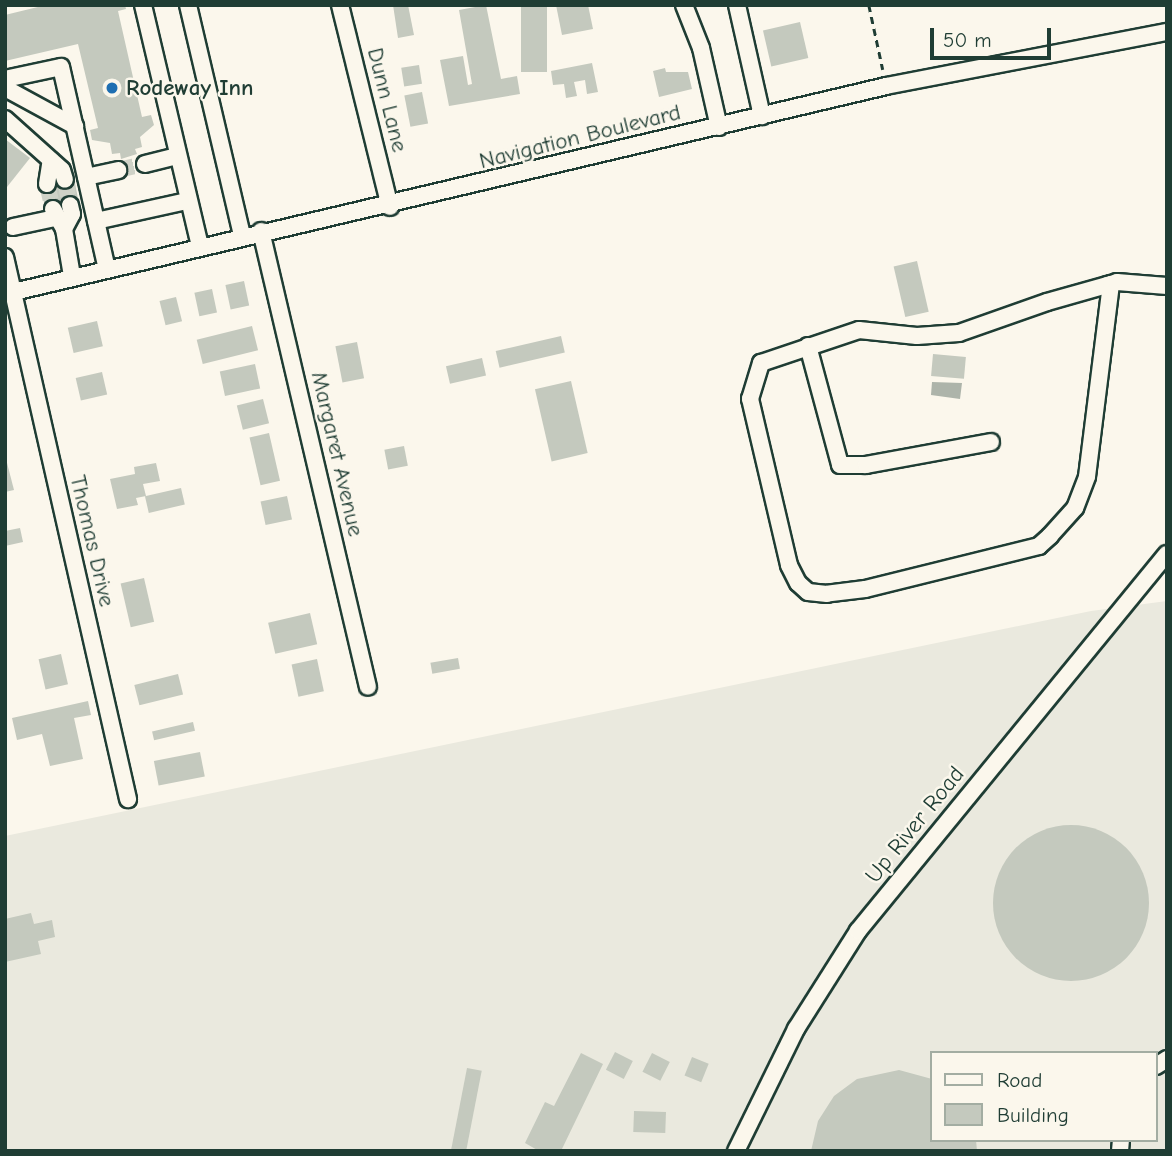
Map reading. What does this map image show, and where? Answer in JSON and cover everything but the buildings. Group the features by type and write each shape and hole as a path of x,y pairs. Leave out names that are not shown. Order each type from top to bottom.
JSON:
{"street":[{"path":"143,5 176,156 200,246"},
{"path":"188,5 242,236"},
{"name":"Dunn Lane","path":"340,5 390,207"},
{"path":"684,5 701,48 719,127"},
{"path":"737,5 762,116"},
{"name":"Navigation Boulevard","path":"9,294 72,276 261,231 390,207 886,86 1167,32"},
{"path":"5,79 61,67 107,269"},
{"path":"5,88 75,126"},
{"path":"5,119 62,170 65,180"},
{"path":"145,164 176,156"},
{"path":"47,184 51,160"},
{"path":"86,177 118,170"},
{"path":"96,221 187,201"},
{"path":"8,228 72,214 71,205"},
{"path":"57,218 72,276"},
{"name":"Margaret Avenue","path":"261,231 368,687"},
{"name":"Thomas Drive","path":"5,257 9,294 128,799"},
{"path":"1111,284 1087,477 1075,508 1039,546 865,589 827,594 808,592 798,583 754,425 750,387 761,363 859,330 917,336 959,333 1111,284 1167,286"},
{"path":"808,345 840,465 866,465 991,442"},
{"name":"Up River Road","path":"736,1151 796,1029 858,931 1167,554"}],"path":[{"path":"869,5 886,86"}],"shaded area":[{"path":"932,382 962,383 960,399 931,395"},
{"path":"1167,601 1167,1151 5,1151 5,836 1091,611"}],"tunnel":[{"path":"118,170 145,164"},
{"path":"65,180 70,205"},
{"path":"47,184 53,209"}],"place":[{"name":"Rodeway Inn","path":"112,88"}]}
